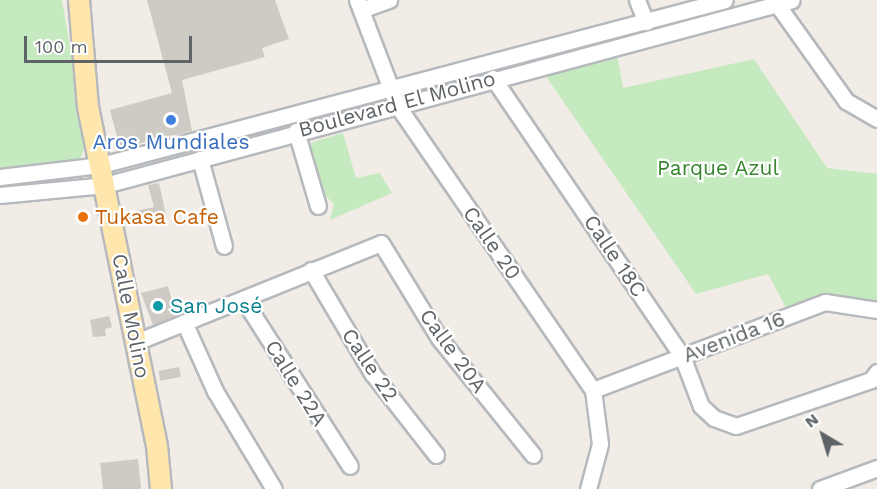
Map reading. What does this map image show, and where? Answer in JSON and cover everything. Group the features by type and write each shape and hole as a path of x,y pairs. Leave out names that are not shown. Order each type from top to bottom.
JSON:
{"main road":[{"name":"Calle Molino","path":"79,0 88,106 136,342 160,489"}],"street":[{"path":"359,5 389,0"},
{"path":"637,0 646,22"},
{"name":"Boulevard El Molino","path":"0,177 101,165 725,0"},
{"name":"Boulevard El Molino","path":"0,195 58,192 105,185 775,2 792,0"},
{"path":"775,2 846,101 877,119"},
{"name":"Calle 20","path":"359,5 397,105 593,390 600,444 588,489"},
{"name":"Calle 18C","path":"493,78 682,356 701,406 736,426 874,376"},
{"path":"296,131 318,206"},
{"path":"200,159 224,246"},
{"path":"55,172 58,192"},
{"name":"Calle 20A","path":"311,270 381,243 439,338 533,454"},
{"path":"136,342 311,270"},
{"name":"Calle 22","path":"311,270 372,373 436,455"},
{"name":"Calle 22A","path":"243,299 350,466"},
{"name":"Avenida 16","path":"593,390 825,302 877,310"},
{"path":"184,322 215,391 274,489"},
{"path":"820,489 877,468"}],"green space":[{"path":"0,0 62,0 86,141 79,163 0,170"},
{"name":"Parque Azul","path":"617,54 623,88 754,59 827,168 877,174 877,309 825,302 786,308 768,274 696,294 545,75"},
{"path":"343,133 356,178 380,173 392,193 330,220 334,204 322,192 310,143"}],"building":[{"path":"147,0 275,0 289,39 262,48 265,57 182,80 192,131 120,148 110,110 172,93"},
{"path":"159,183 166,215 129,223 127,213 154,207 148,185"},
{"name":"San José","path":"168,286 176,316 153,325 141,293"},
{"path":"109,316 112,327 105,329 106,336 93,337 90,320"},
{"path":"179,367 181,377 160,381 158,371"},
{"path":"138,459 141,489 103,489 100,463"}],"place":[{"name":"Aros Mundiales","path":"171,120"},
{"name":"Tukasa Cafe","path":"83,217"},
{"name":"San José","path":"158,306"}]}
